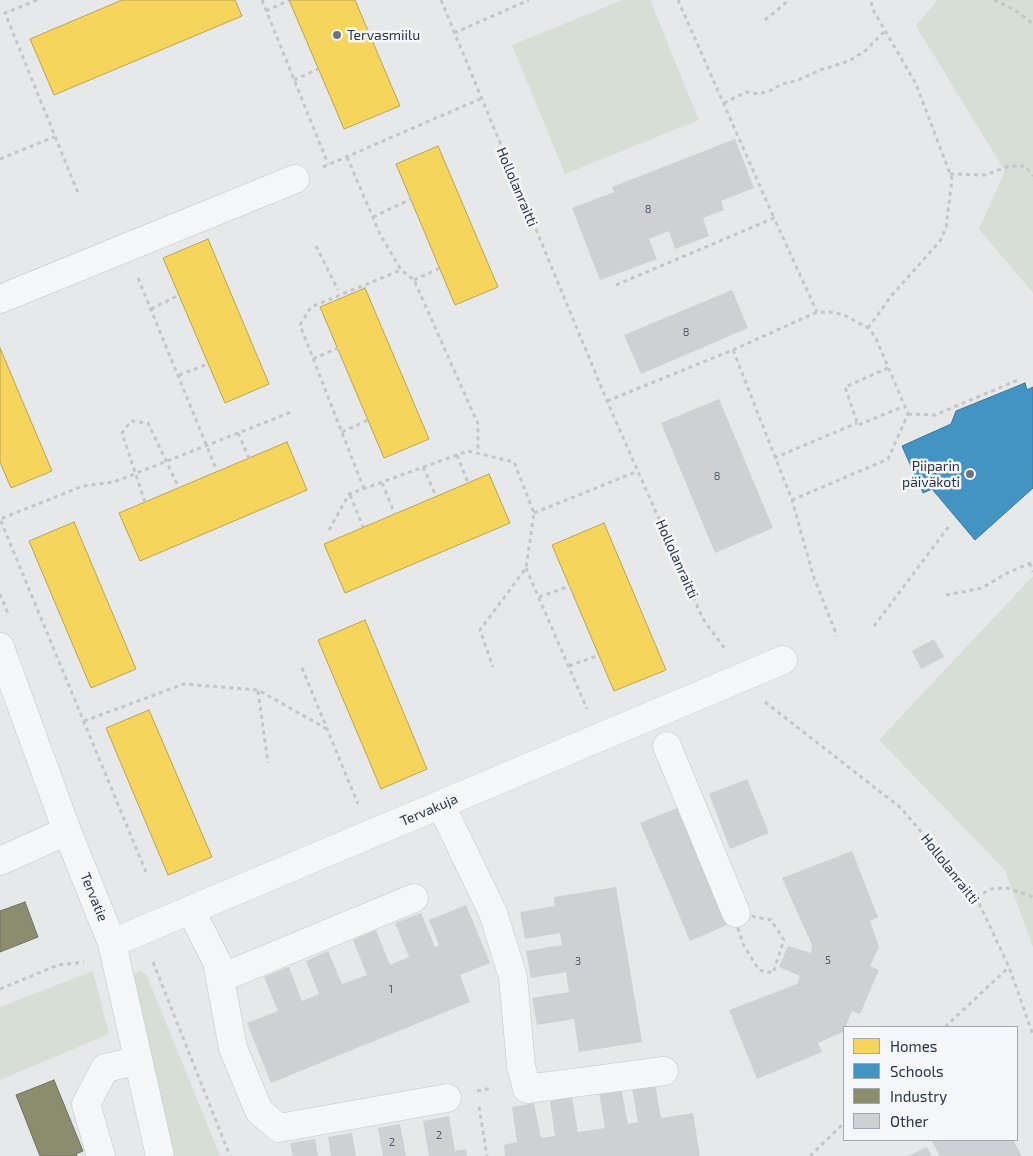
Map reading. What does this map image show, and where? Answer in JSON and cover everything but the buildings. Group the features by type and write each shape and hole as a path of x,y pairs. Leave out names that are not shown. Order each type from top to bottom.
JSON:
{"street":[{"path":"0,299 295,179"},
{"name":"Tervatie","path":"0,647 67,831 114,951 137,1061 160,1156"},
{"name":"Tervakuja","path":"114,951 191,911 784,660"},
{"path":"668,746 736,913"},
{"path":"441,805 493,913 502,940 513,977 521,1066 527,1089 664,1071"},
{"path":"0,860 67,831"},
{"path":"221,978 414,898"},
{"path":"191,911 217,962 234,1048 259,1111 279,1128 447,1098"},
{"path":"101,1156 86,1104 106,1068 137,1061"}],"path":[{"path":"37,0 5,13 78,193"},
{"path":"262,0 328,164"},
{"path":"266,11 289,0"},
{"name":"Hollolanraitti","path":"441,0 480,99 607,402 703,619 766,704 901,808 976,897 1008,967 1033,1035"},
{"path":"454,33 529,0"},
{"path":"678,0 817,312"},
{"path":"765,20 789,0"},
{"path":"868,328 892,295 940,241 946,228 952,179 916,84 872,8 871,0"},
{"path":"994,0 1014,10 1033,24"},
{"path":"724,103 746,92 758,94 772,90 780,84 796,81 820,70 849,61 865,51 885,31"},
{"path":"294,80 318,69"},
{"path":"295,179 480,99"},
{"path":"0,159 54,137"},
{"path":"347,157 373,217 401,270 414,280 478,424 478,453"},
{"path":"950,174 985,175 1009,166 1025,166 1033,176"},
{"path":"373,217 410,199"},
{"path":"616,285 774,218"},
{"path":"316,246 338,290"},
{"path":"126,248 217,471"},
{"path":"414,280 440,268"},
{"path":"364,489 300,325 311,307 401,270"},
{"path":"151,309 179,295"},
{"path":"607,402 733,350 817,312 844,315 868,328 875,336 908,414 888,459 792,500"},
{"path":"313,359 338,348"},
{"path":"733,350 792,500 813,575 837,636"},
{"path":"179,375 208,364"},
{"path":"857,423 845,387 888,368"},
{"path":"908,414 935,415 1018,380"},
{"path":"774,458 857,423 858,425 905,406"},
{"path":"146,872 0,519 83,486 114,482 294,410"},
{"path":"342,432 368,420"},
{"path":"145,502 122,433 131,421 148,423 168,461 179,488"},
{"path":"238,433 249,458"},
{"path":"329,530 349,494 468,451 514,462 534,514 526,568 480,630 493,667"},
{"path":"457,455 468,483"},
{"path":"423,468 436,496"},
{"path":"534,514 638,471"},
{"path":"382,482 395,514"},
{"path":"349,494 363,527"},
{"path":"874,626 949,526"},
{"path":"946,595 982,588 1007,573 1032,563 1033,572"},
{"path":"526,568 587,710"},
{"path":"538,597 570,586"},
{"path":"569,666 599,655"},
{"path":"302,668 370,835"},
{"path":"84,721 184,684 258,690 327,729"},
{"path":"258,690 268,763"},
{"path":"976,897 991,889 1008,888 1033,898"},
{"path":"736,913 771,920 784,940 773,973 760,970 744,946 737,926 736,913"},
{"path":"0,989 58,965 114,951"},
{"path":"946,1026 1008,967"},
{"path":"447,1098 525,1081"},
{"path":"477,1092 487,1156"},
{"path":"810,1156 843,1124"}],"shaded area":[{"path":"623,0 650,0 699,120 565,174 512,45"},
{"path":"937,0 1033,0 1033,293 979,229 1005,171 916,26"},
{"path":"1033,576 1033,947 1005,870 879,740"},
{"path":"93,971 109,1034 0,1080 0,1007"},
{"path":"141,971 147,976 220,1156 174,1156 134,987 134,975"}],"place":[{"name":"Tervasmiilu","path":"337,35"},
{"name":"Piiparin päiväkoti","path":"970,474"}]}
